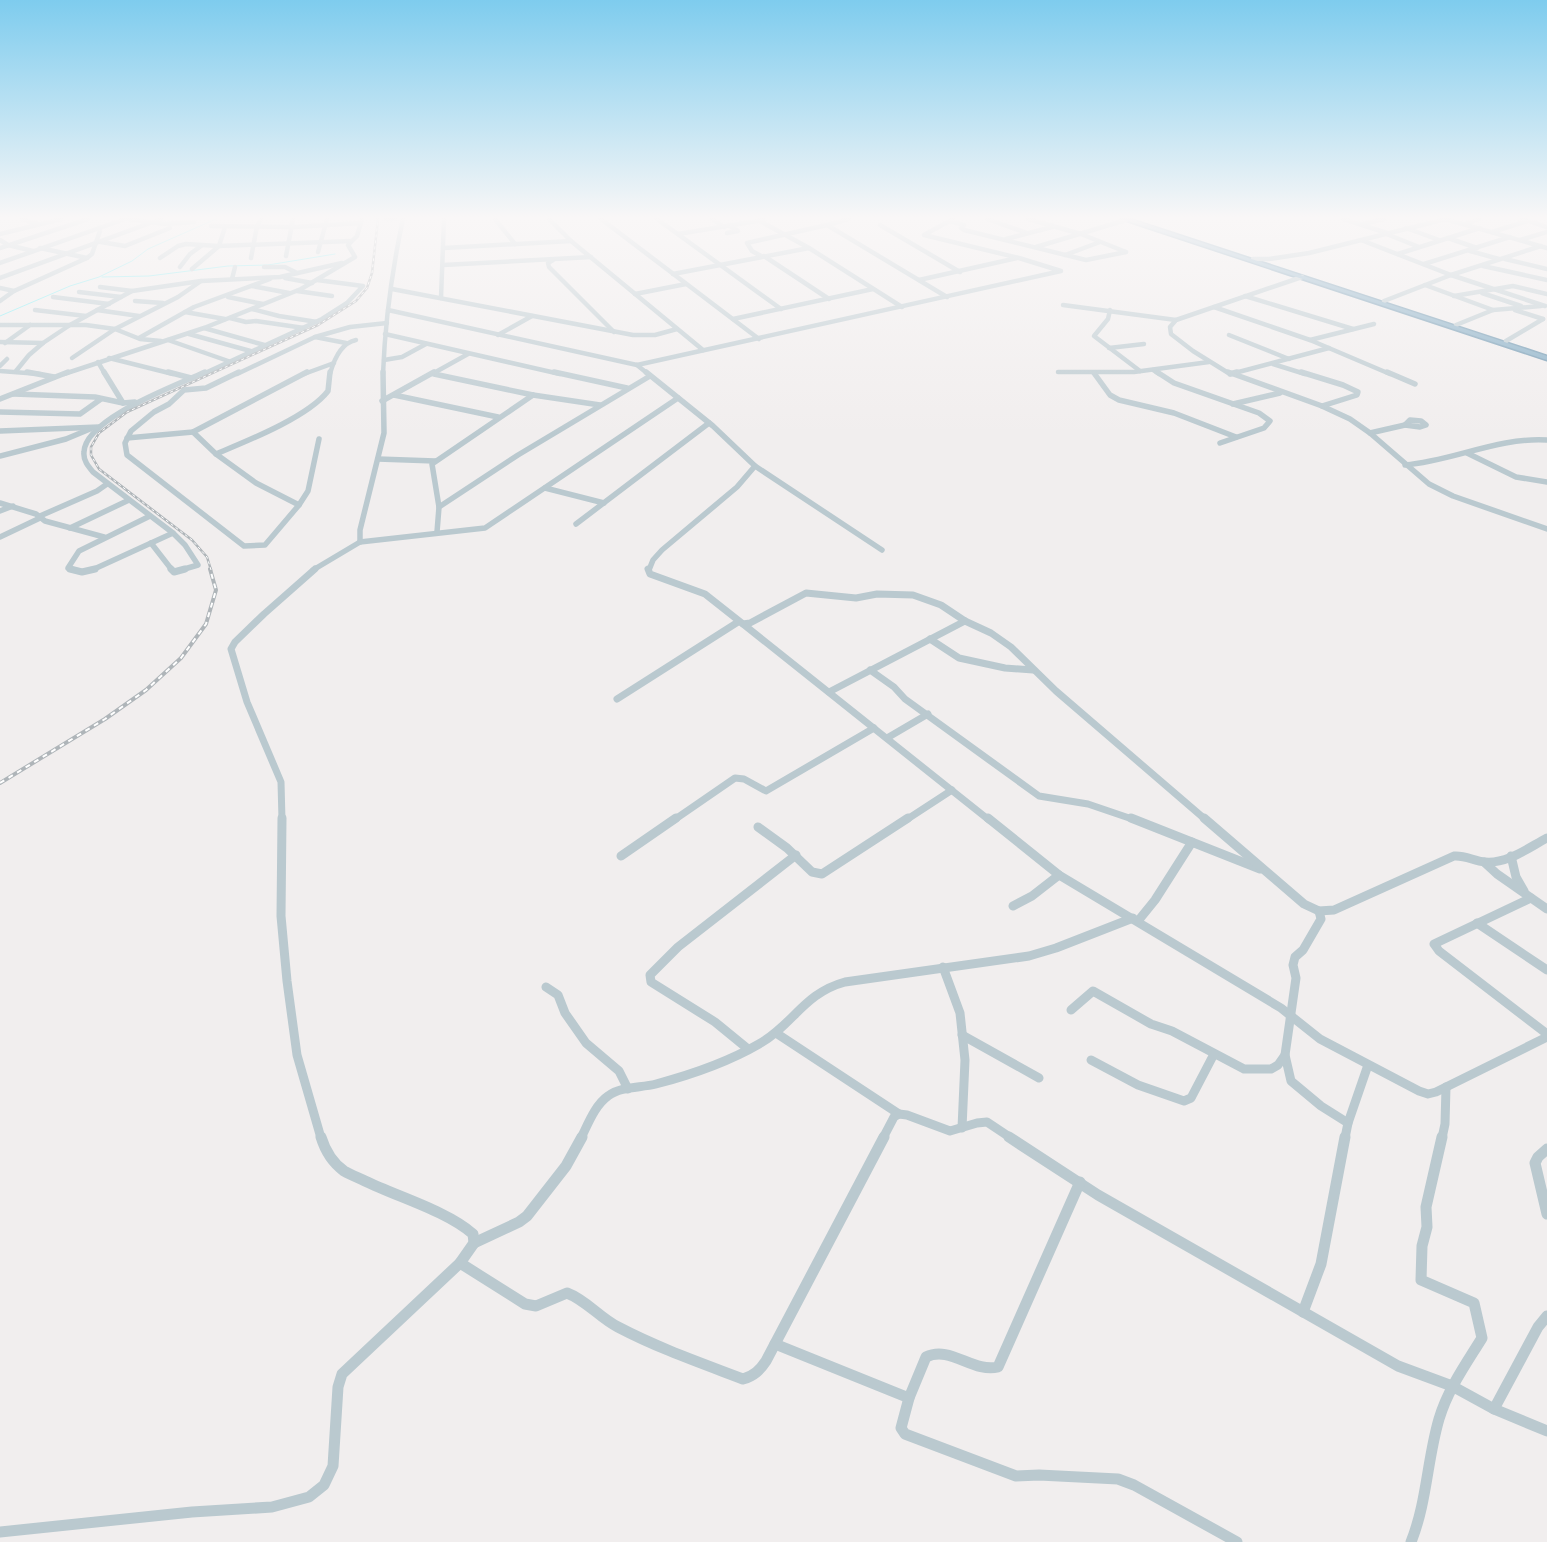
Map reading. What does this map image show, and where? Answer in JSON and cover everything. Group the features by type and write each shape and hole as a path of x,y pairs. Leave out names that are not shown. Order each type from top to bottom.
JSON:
{"highway":[{"path":"1345,291 1547,356"},
{"path":"1353,291 1547,356"}],"street":[{"path":"7,291 12,293"},
{"path":"0,301 16,291"},
{"path":"16,371 29,355 43,343 70,325 132,291"},
{"path":"72,358 115,329 188,291"},
{"path":"139,338 203,303 239,291"},
{"path":"279,291 290,293"},
{"path":"0,399 54,377 188,334 296,291 332,296"},
{"path":"151,543 173,571 196,567 198,564 173,533 93,472 84,459 83,449 98,427 141,401 268,346 317,322 346,305 359,291"},
{"path":"360,542 360,530 384,433 382,401 384,360 388,310 392,291"},
{"path":"398,291 644,336 655,335 676,328"},
{"path":"441,291 441,298"},
{"path":"573,291 614,332"},
{"path":"630,291 703,350"},
{"path":"634,294 650,291"},
{"path":"695,291 759,339"},
{"path":"756,291 781,309"},
{"path":"816,291 829,299"},
{"path":"733,319 865,291"},
{"path":"877,291 902,307"},
{"path":"937,291 947,297"},
{"path":"388,310 637,365 973,291"},
{"path":"1063,305 1176,320 1260,291"},
{"path":"1384,301 1410,291"},
{"path":"1441,291 1493,310"},
{"path":"1454,296 1485,291"},
{"path":"1501,291 1546,306"},
{"path":"1534,291 1547,294"},
{"path":"79,292 120,297"},
{"path":"1480,292 1525,307"},
{"path":"0,296 12,293"},
{"path":"226,296 264,304"},
{"path":"1245,296 1353,329"},
{"path":"53,297 109,304"},
{"path":"135,301 165,303"},
{"path":"1456,325 1493,310 1546,306"},
{"path":"1214,307 1310,340 1415,384"},
{"path":"1506,341 1522,330 1543,320 1511,308"},
{"path":"252,309 279,316 317,322"},
{"path":"35,310 86,316"},
{"path":"97,310 139,316"},
{"path":"1110,310 1108,319 1094,334 1096,338 1140,372"},
{"path":"185,312 246,322 256,321 304,328"},
{"path":"498,335 532,316"},
{"path":"1176,320 1170,327 1171,334 1209,362 1230,374 1322,406 1350,420 1370,433 1429,484 1452,496 1547,529"},
{"path":"318,439 308,491 299,505 265,545 249,547 244,546 127,455 125,443 130,431 169,404 184,390 206,388 330,331 372,323 387,323"},
{"path":"1310,340 1374,324"},
{"path":"0,325 70,325 115,329 139,338 167,341 231,362"},
{"path":"3,343 30,326"},
{"path":"204,328 268,346"},
{"path":"188,334 254,352"},
{"path":"386,334 468,354 628,388"},
{"path":"1229,335 1289,359"},
{"path":"318,336 348,342 356,340"},
{"path":"216,454 263,433 318,403 329,390 330,371 348,342"},
{"path":"3,343 43,343"},
{"path":"384,360 402,357 426,344"},
{"path":"1109,348 1144,344"},
{"path":"1230,374 1329,348"},
{"path":"382,401 468,354"},
{"path":"109,358 191,378"},
{"path":"0,366 7,359"},
{"path":"98,362 112,383 118,399 129,407"},
{"path":"1058,372 1140,372 1209,362"},
{"path":"127,438 193,432 292,378 334,363"},
{"path":"1273,364 1343,384 1358,392 1357,395 1322,406"},
{"path":"637,365 710,423 755,466 882,550"},
{"path":"1153,370 1174,383 1259,413 1270,421 1264,428 1220,443"},
{"path":"0,371 16,371 54,377"},
{"path":"1094,373 1110,395 1119,400 1174,413 1236,437"},
{"path":"434,374 600,406"},
{"path":"439,507 511,459 650,376"},
{"path":"1233,404 1281,392"},
{"path":"0,394 101,398 123,403 141,401"},
{"path":"437,532 439,507 432,464 533,394"},
{"path":"394,395 498,417"},
{"path":"0,412 75,414 82,413 101,398"},
{"path":"474,1243 473,1234 459,1222 396,1196 344,1171 332,1159 324,1146 297,1054 281,916 282,790 247,702 231,649 235,642 264,614 319,565 360,542 485,528 678,398"},
{"path":"576,524 710,423"},
{"path":"1370,433 1405,425"},
{"path":"0,431 98,427"},
{"path":"0,456 66,440 92,428"},
{"path":"193,432 233,468 276,495 299,505"},
{"path":"1405,465 1419,464 1525,438 1547,440"},
{"path":"1467,453 1516,477 1547,481"},
{"path":"378,459 435,461"},
{"path":"755,466 738,486 680,534 651,562 648,568 650,574 705,594 1059,875 1281,1008 1293,1022 1320,1039 1419,1092 1428,1094 1446,1087 1547,1035 1435,946 1435,943 1529,896"},
{"path":"0,537 97,491 107,484"},
{"path":"545,488 604,503"},
{"path":"70,528 129,500"},
{"path":"0,503 13,506 45,521 104,537"},
{"path":"0,511 13,506"},
{"path":"150,516 79,550 68,568 87,572 173,533"},
{"path":"618,699 741,623 750,623 801,594 811,592 856,598 877,594 913,595 941,604 965,621 1004,641 1034,670 1304,904 1320,912"},
{"path":"829,692 965,621"},
{"path":"930,639 959,658 1009,668 1034,670"},
{"path":"870,670 894,687 905,699 1039,796 1055,801 1078,801 1089,804 1266,871"},
{"path":"887,738 928,714"},
{"path":"621,856 735,778 745,779 761,790 766,790 874,728"},
{"path":"758,827 796,855 812,872 822,874 952,790"},
{"path":"1071,1010 1093,991 1151,1024 1172,1031 1244,1068 1271,1069 1278,1065 1285,1055 1293,1022 1296,978 1293,965 1294,957 1302,950 1320,912 1454,856 1467,856 1489,862 1511,856 1547,838"},
{"path":"0,1532 192,1512 272,1507 309,1497 324,1485 333,1466 338,1386 342,1374 460,1263 474,1243 519,1222 527,1216 570,1160 598,1108 607,1097 628,1089 652,1085 699,1070 748,1049 776,1033 809,1000 824,988 834,984 1042,952 1136,920 1155,900 1192,842"},
{"path":"748,1049 714,1022 651,982 650,975 678,948 796,855"},
{"path":"1511,856 1516,877 1529,896"},
{"path":"1484,862 1497,874 1547,909"},
{"path":"1013,906 1032,896 1059,875"},
{"path":"1478,923 1547,970"},
{"path":"943,967 960,1013 965,1060 962,1128"},
{"path":"546,987 558,995 565,1013 586,1043 619,1071 628,1089"},
{"path":"776,1033 899,1114 907,1115 950,1131 978,1121 987,1122 1080,1182 1398,1366 1452,1386 1494,1409 1547,1430"},
{"path":"962,1034 1038,1078"},
{"path":"1091,1060 1138,1085 1184,1101 1191,1098 1214,1054"},
{"path":"1285,1055 1290,1081 1321,1106 1348,1123"},
{"path":"1303,1312 1321,1264 1348,1123 1368,1065"},
{"path":"1411,1542 1423,1507 1439,1419 1452,1386 1482,1338 1474,1302 1422,1280 1422,1246 1427,1227 1426,1207 1445,1124 1446,1087"},
{"path":"460,1263 525,1304 536,1306 560,1294 575,1296 616,1326 669,1351 743,1380 753,1378 759,1372 774,1344 889,1123 899,1114"},
{"path":"1547,1149 1538,1157 1535,1163 1547,1214"},
{"path":"1080,1182 998,1366 988,1369 952,1357 935,1353 930,1354 926,1358 909,1398 901,1428 905,1434 1016,1476 1039,1475 1118,1479 1134,1485 1235,1542"},
{"path":"1494,1409 1538,1328 1547,1316"},
{"path":"774,1344 909,1398"}],"waterway":[{"path":"0,316 58,291"}],"railway":[{"path":"211,570 207,557 192,540 99,469 91,455 91,447 99,433 127,412 318,325 356,301 364,291"},
{"path":"0,783 105,719 146,690 181,658 206,624 216,590 210,569"}]}
